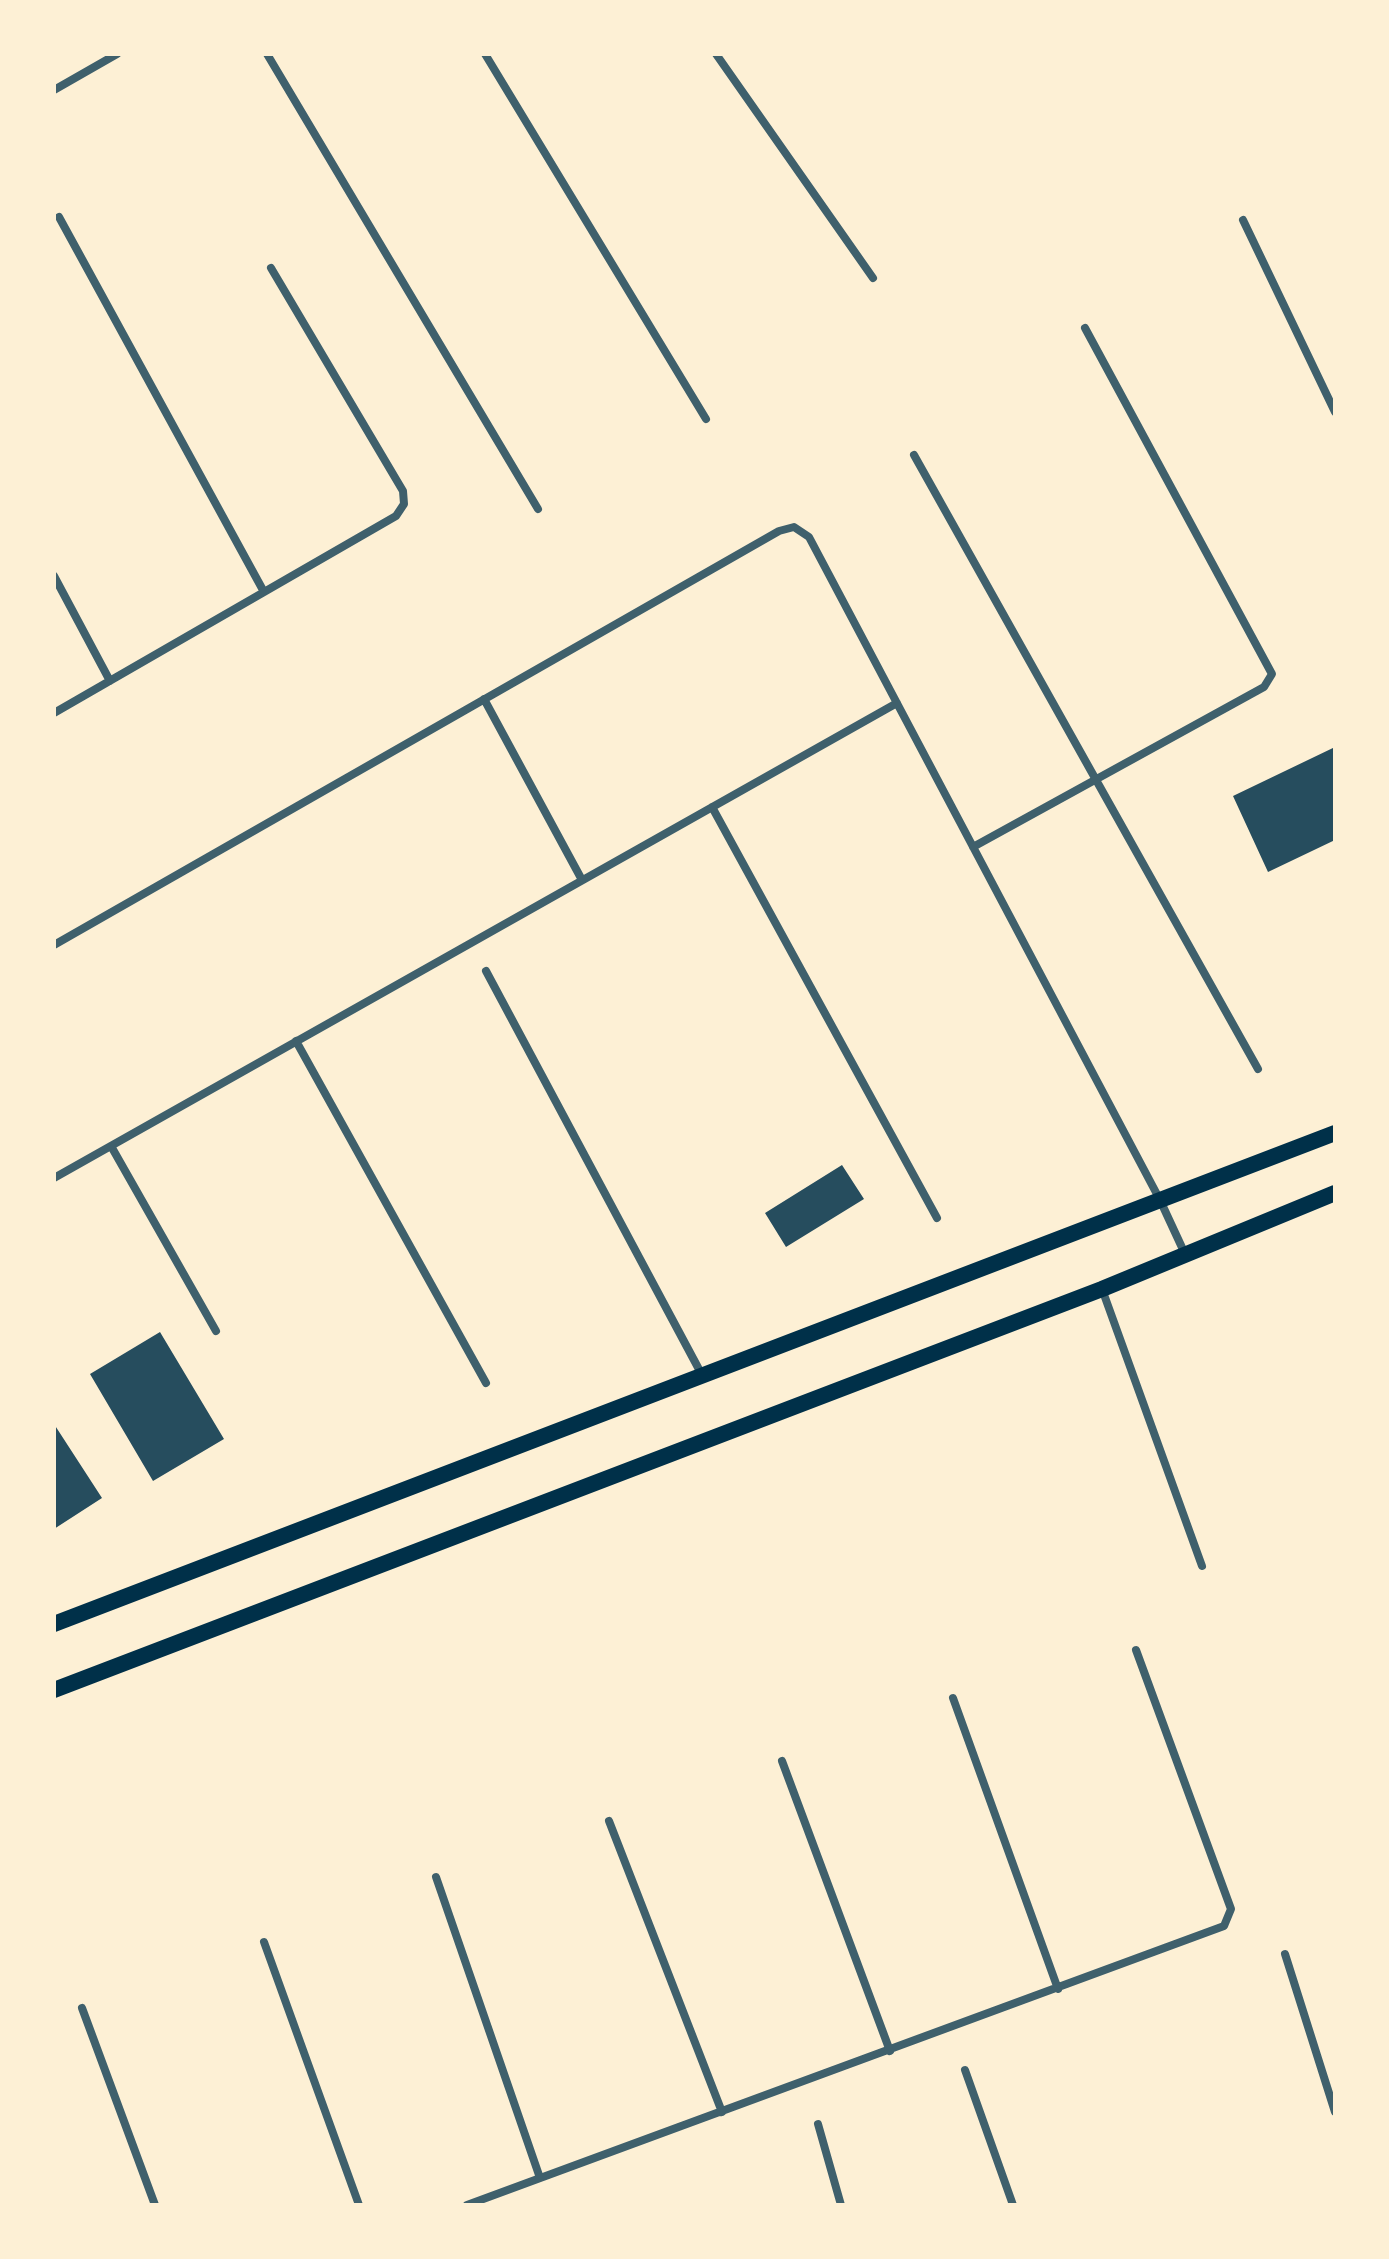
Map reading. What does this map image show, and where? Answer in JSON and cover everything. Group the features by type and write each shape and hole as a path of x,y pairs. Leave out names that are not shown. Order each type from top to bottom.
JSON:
{"main road":[{"path":"54,1624 1335,1133"},
{"path":"54,1690 1102,1289 1335,1193"}],"street":[{"path":"54,90 117,54"},
{"path":"267,54 538,509"},
{"path":"485,54 706,419"},
{"path":"716,54 873,278"},
{"path":"59,217 264,592"},
{"path":"1243,220 1335,412"},
{"path":"54,713 396,516 404,504 403,491 271,268"},
{"path":"973,847 1264,687 1272,674 1085,328"},
{"path":"914,455 1258,1069"},
{"path":"54,945 779,531 794,527 809,537 1160,1200 1185,1254"},
{"path":"54,576 110,681"},
{"path":"484,699 582,880"},
{"path":"54,1178 897,703"},
{"path":"712,807 937,1218"},
{"path":"486,971 702,1376"},
{"path":"296,1041 486,1383"},
{"path":"111,1146 216,1331"},
{"path":"1102,1289 1202,1566"},
{"path":"467,2205 1224,1926 1231,1909 1136,1650"},
{"path":"953,1698 1058,1989"},
{"path":"782,1761 890,2051"},
{"path":"609,1821 722,2112"},
{"path":"436,1877 540,2178"},
{"path":"264,1942 359,2205"},
{"path":"1285,1954 1335,2112"},
{"path":"82,2008 155,2205"},
{"path":"965,2070 1013,2205"},
{"path":"818,2124 841,2205"}],"building":[{"path":"1335,747 1335,840 1268,872 1233,796"},
{"path":"842,1165 864,1199 786,1247 765,1213"},
{"path":"160,1332 224,1439 153,1481 90,1374"},
{"path":"54,1424 102,1498 54,1529"}]}
